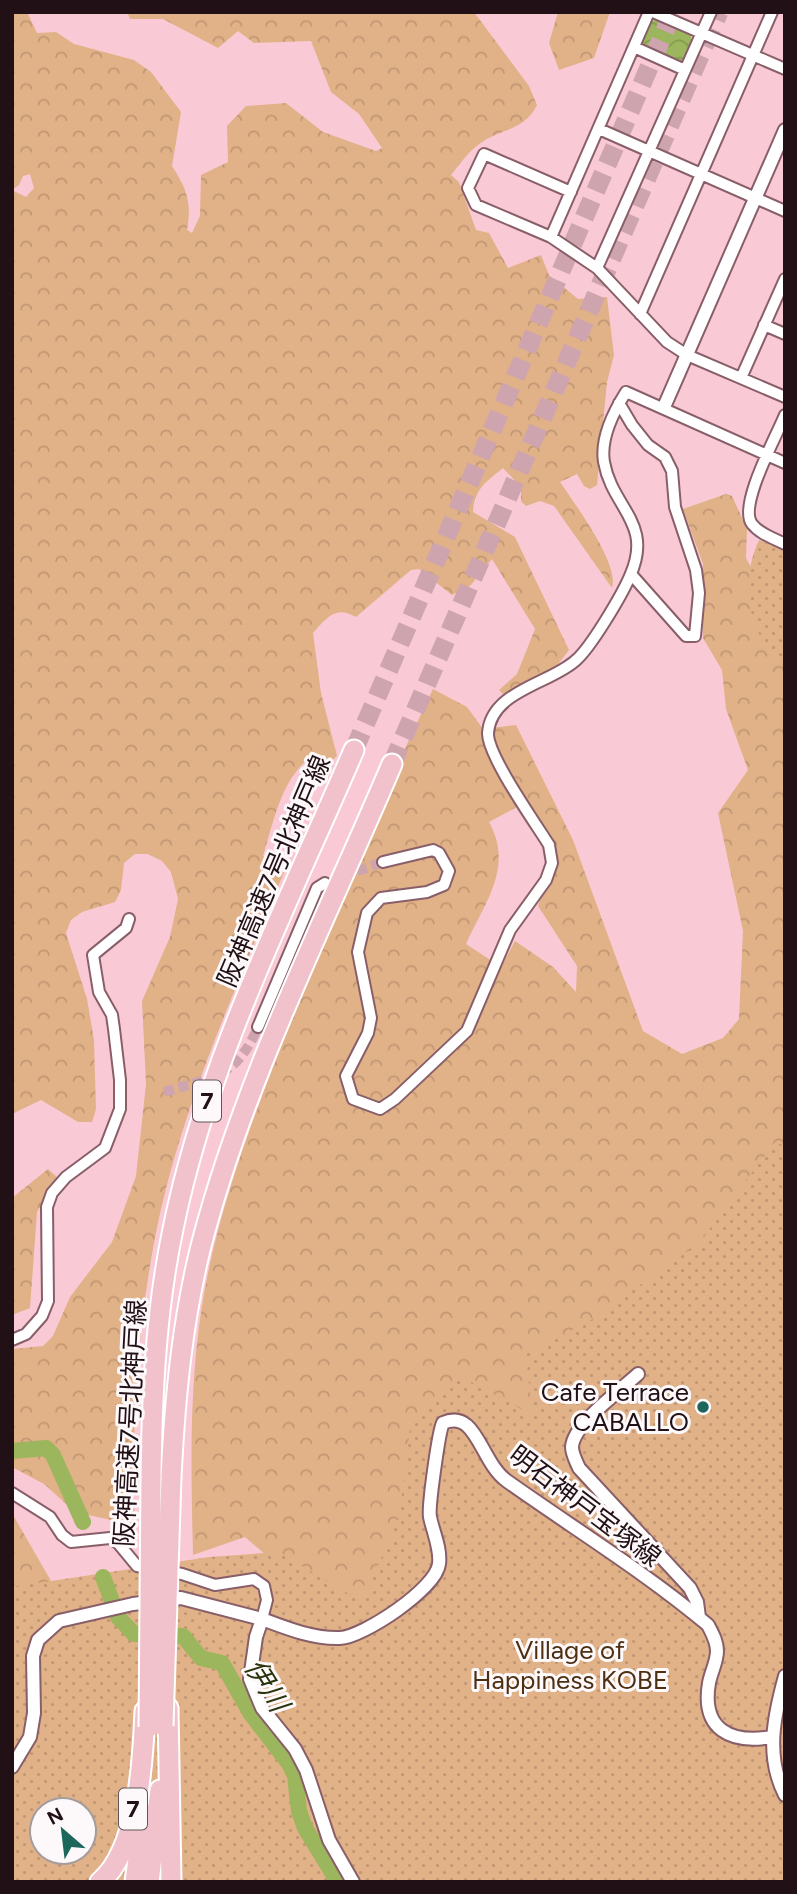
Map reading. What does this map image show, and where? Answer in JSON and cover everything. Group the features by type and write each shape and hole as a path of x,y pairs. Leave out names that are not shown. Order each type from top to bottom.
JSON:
{"highway":[{"name":"阪神高速7号北神戸線","path":"149,1882 158,1818 157,1727 150,1618 154,1374 172,1230 192,1151 238,1021 354,750"},
{"name":"阪神高速7号北神戸線","path":"135,1882 166,1657 171,1477 178,1375 186,1322 212,1204 253,1088 392,764"},
{"name":"7","path":"100,1882 119,1859 129,1832 157,1727"},
{"name":"7","path":"157,1727 171,1882"}],"street":[{"path":"551,237 651,12 785,69"},
{"path":"597,268 711,12"},
{"path":"640,314 772,12"},
{"path":"634,47 685,70"},
{"path":"599,129 785,211"},
{"path":"664,407 785,130"},
{"path":"571,192 484,154 468,188 477,205 551,237 597,268 667,342 687,355 785,397"},
{"path":"741,378 785,279"},
{"path":"764,325 785,334"},
{"path":"383,862 433,850 446,863 449,876 444,885 427,892 381,898 367,913 358,952 371,1018 368,1033 346,1076 353,1099 380,1109 395,1099 467,1031 510,930 546,880 552,863 550,845 495,756 488,735 493,715 508,700 576,661 631,574 639,545 633,519 613,486 604,461 607,429 619,403 626,392 785,463"},
{"path":"619,403 632,425 649,446 664,457 672,471 675,508 696,570 699,593 695,636 686,636 631,574"},
{"path":"785,415 747,504 750,522 762,533 785,544"},
{"path":"258,1027 317,888 325,883"},
{"path":"12,1340 26,1334 42,1316 48,1301 47,1207 52,1193 66,1177 105,1148 120,1110 120,1080 112,1015 99,992 93,955 126,928 129,919"},
{"path":"638,1374 581,1426 572,1446 573,1456 579,1468 690,1588 697,1602 699,1617"},
{"name":"明石神戸宝塚線","path":"262,1619 326,1638 344,1638 358,1633 429,1584 439,1563 429,1507 438,1463 437,1438 443,1423 461,1420 470,1426 497,1474 708,1625 717,1647 708,1690 709,1713 718,1727 731,1737 754,1740 772,1737"},
{"path":"12,1493 50,1517 71,1542 110,1538 118,1543 124,1554 137,1566 182,1574 215,1585 254,1578 264,1586 262,1619 256,1637 250,1679 262,1708 295,1749 306,1770 329,1840 353,1882"},
{"path":"12,1767 30,1737 34,1713 33,1656 38,1640 59,1621 133,1604 181,1598 262,1619"},
{"path":"785,1676 772,1737 775,1768 785,1795"}],"green space":[{"path":"12,12 27,12 37,33 56,32 74,44 134,60 151,72 181,112 172,166 187,196 187,230 192,233 200,216 201,175 228,162 227,126 246,106 286,103 323,132 376,151 382,148 359,114 331,92 311,41 254,43 238,31 218,48 163,19 130,19 127,12 474,12 529,86 537,105 532,114 518,125 474,148 451,175 459,182 476,230 489,233 508,268 541,255 549,275 578,299 607,297 614,355 607,382 597,485 590,489 584,486 577,474 560,482 603,549 613,577 612,588 554,506 540,501 526,506 521,501 521,487 503,468 482,487 474,504 473,512 515,537 569,650 558,664 505,696 499,690 517,674 535,629 492,559 470,586 452,595 419,569 411,570 356,617 343,612 332,614 313,633 321,693 337,756 327,765 306,761 290,781 278,805 263,856 285,870 216,1037 172,1165 153,1249 141,1331 135,1413 135,1536 129,1524 75,1512 44,1484 12,1467 12,1349 43,1346 53,1336 70,1297 112,1242 136,1176 146,1084 142,1001 170,937 178,899 171,872 162,861 148,854 135,854 124,863 121,890 115,902 82,912 71,920 66,933 87,999 94,1040 96,1109 92,1122 78,1122 41,1100 12,1114 12,190","holes":["30,174 34,188 26,197 12,190 19,185 23,176"]},
{"path":"558,12 610,12 594,58 559,70 549,43"},
{"path":"726,494 732,496 747,529 746,558 785,629 785,1191 563,1397 409,1508 370,1607 279,1566 245,1537 193,1555 191,1463 194,1373 201,1312 219,1226 246,1139 278,1053 370,829 433,689 467,707 483,729 516,725 573,840 643,1031 682,1054 723,1038 739,1019 743,931 718,813 748,770 726,709 722,670 703,638 703,564 683,509","holes":["517,807 554,860 538,906 577,966 576,992 553,967 515,941 501,967 466,944 488,899 498,869 496,838 489,822"]},
{"path":"759,540 785,551 785,664 772,653 762,639 750,607 750,572"},
{"name":"Village of Happiness KOBE","path":"775,1142 785,1146 785,1882 12,1882 12,1587 209,1557 279,1552 362,1602 399,1518 411,1420 460,1376 532,1415 526,1354 588,1322 699,1243"},
{"path":"48,1169 58,1178 37,1212 30,1308 12,1315 12,1198"},
{"path":"12,1513 55,1588 12,1608"}],"water":[{"path":"656,20 690,34 692,40 681,64 639,46 649,22"}],"waterway":[{"name":"伊川","path":"12,1451 46,1448 53,1455 83,1522"},
{"name":"伊川","path":"103,1577 118,1617 134,1634 183,1636 201,1658 222,1663 251,1714 290,1765 295,1776 299,1811 305,1828 338,1882"}],"tunnel":[{"path":"354,750 673,12"},
{"path":"392,764 719,12"},
{"path":"343,876 383,862"},
{"path":"164,1092 209,1078 232,1066 250,1044 258,1027"}],"place":[{"name":"Cafe Terrace CABALLO","path":"703,1407"}]}
